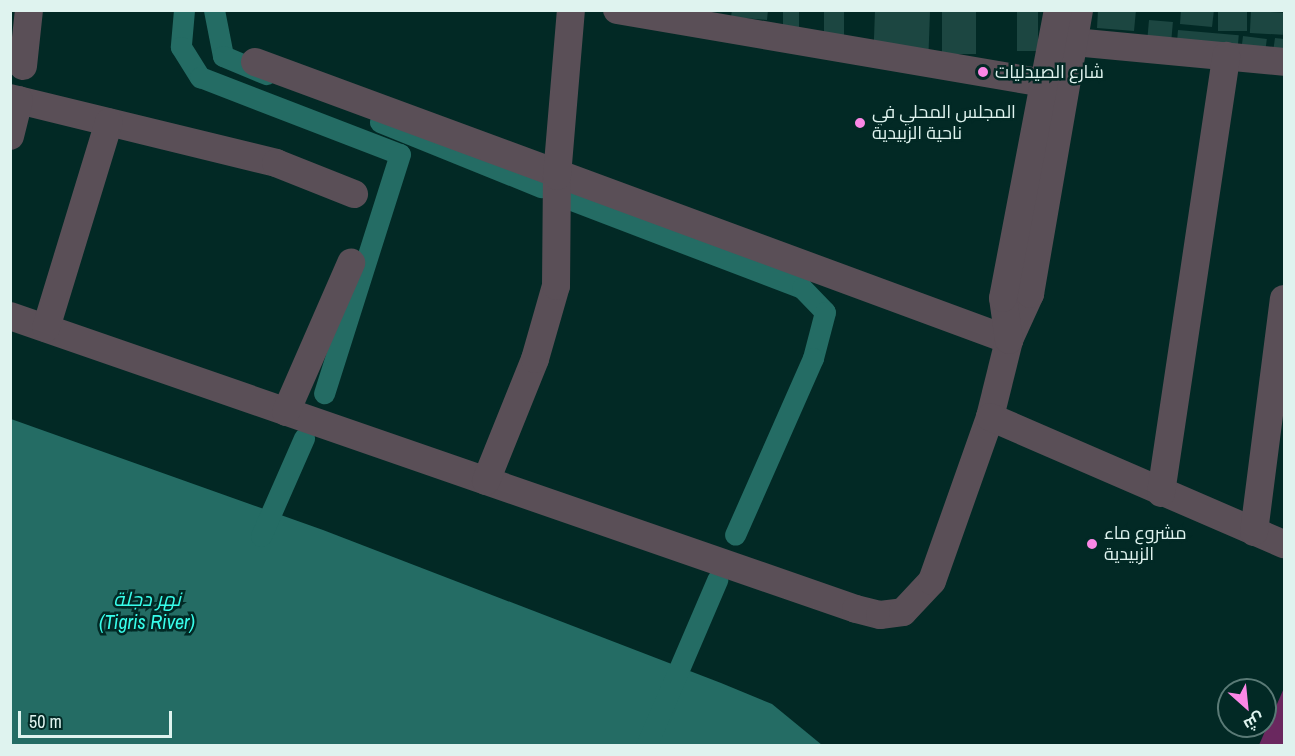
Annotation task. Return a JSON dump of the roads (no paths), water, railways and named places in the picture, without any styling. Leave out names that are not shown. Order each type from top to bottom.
[{"type":"street","points":[[23,66],[29,10]]},
{"type":"street","points":[[486,481],[536,359],[556,286],[557,176],[570,10]]},
{"type":"street","points":[[617,10],[1046,83]]},
{"type":"street","points":[[1009,340],[1004,298],[1058,10]]},
{"type":"street","points":[[10,316],[880,615],[903,612],[932,581],[990,417],[1009,340],[1030,294],[1079,10]]},
{"type":"street","points":[[1074,42],[1284,62]]},
{"type":"street","points":[[1161,493],[1226,56]]},
{"type":"street","points":[[255,62],[557,176],[1009,340]]},
{"type":"street","points":[[10,136],[15,99],[276,163],[354,194]]},
{"type":"street","points":[[46,328],[109,122]]},
{"type":"street","points":[[286,412],[351,263]]},
{"type":"street","points":[[1254,532],[1284,300]]},
{"type":"street","points":[[990,417],[1161,493],[1284,544]]},
{"type":"water","name":"نهر دجلة (Tigris River)","points":[[11,419],[323,530],[721,683],[772,704],[822,745],[11,745]]},
{"type":"waterway","points":[[184,10],[181,47],[200,77],[400,154],[324,393]]},
{"type":"waterway","points":[[214,10],[223,56],[266,74]]},
{"type":"waterway","points":[[380,122],[541,187]]},
{"type":"waterway","points":[[574,201],[802,288],[825,312],[813,358],[735,535]]},
{"type":"waterway","points":[[261,536],[304,438]]},
{"type":"waterway","points":[[646,746],[717,580]]},
{"type":"place","name":"شارع الصيدليات","points":[[983,72]]},
{"type":"place","name":"المجلس المحلي في ناحية الزبيدية","points":[[860,123]]},
{"type":"place","name":"مشروع ماء الزبيدية","points":[[1092,544]]}]
